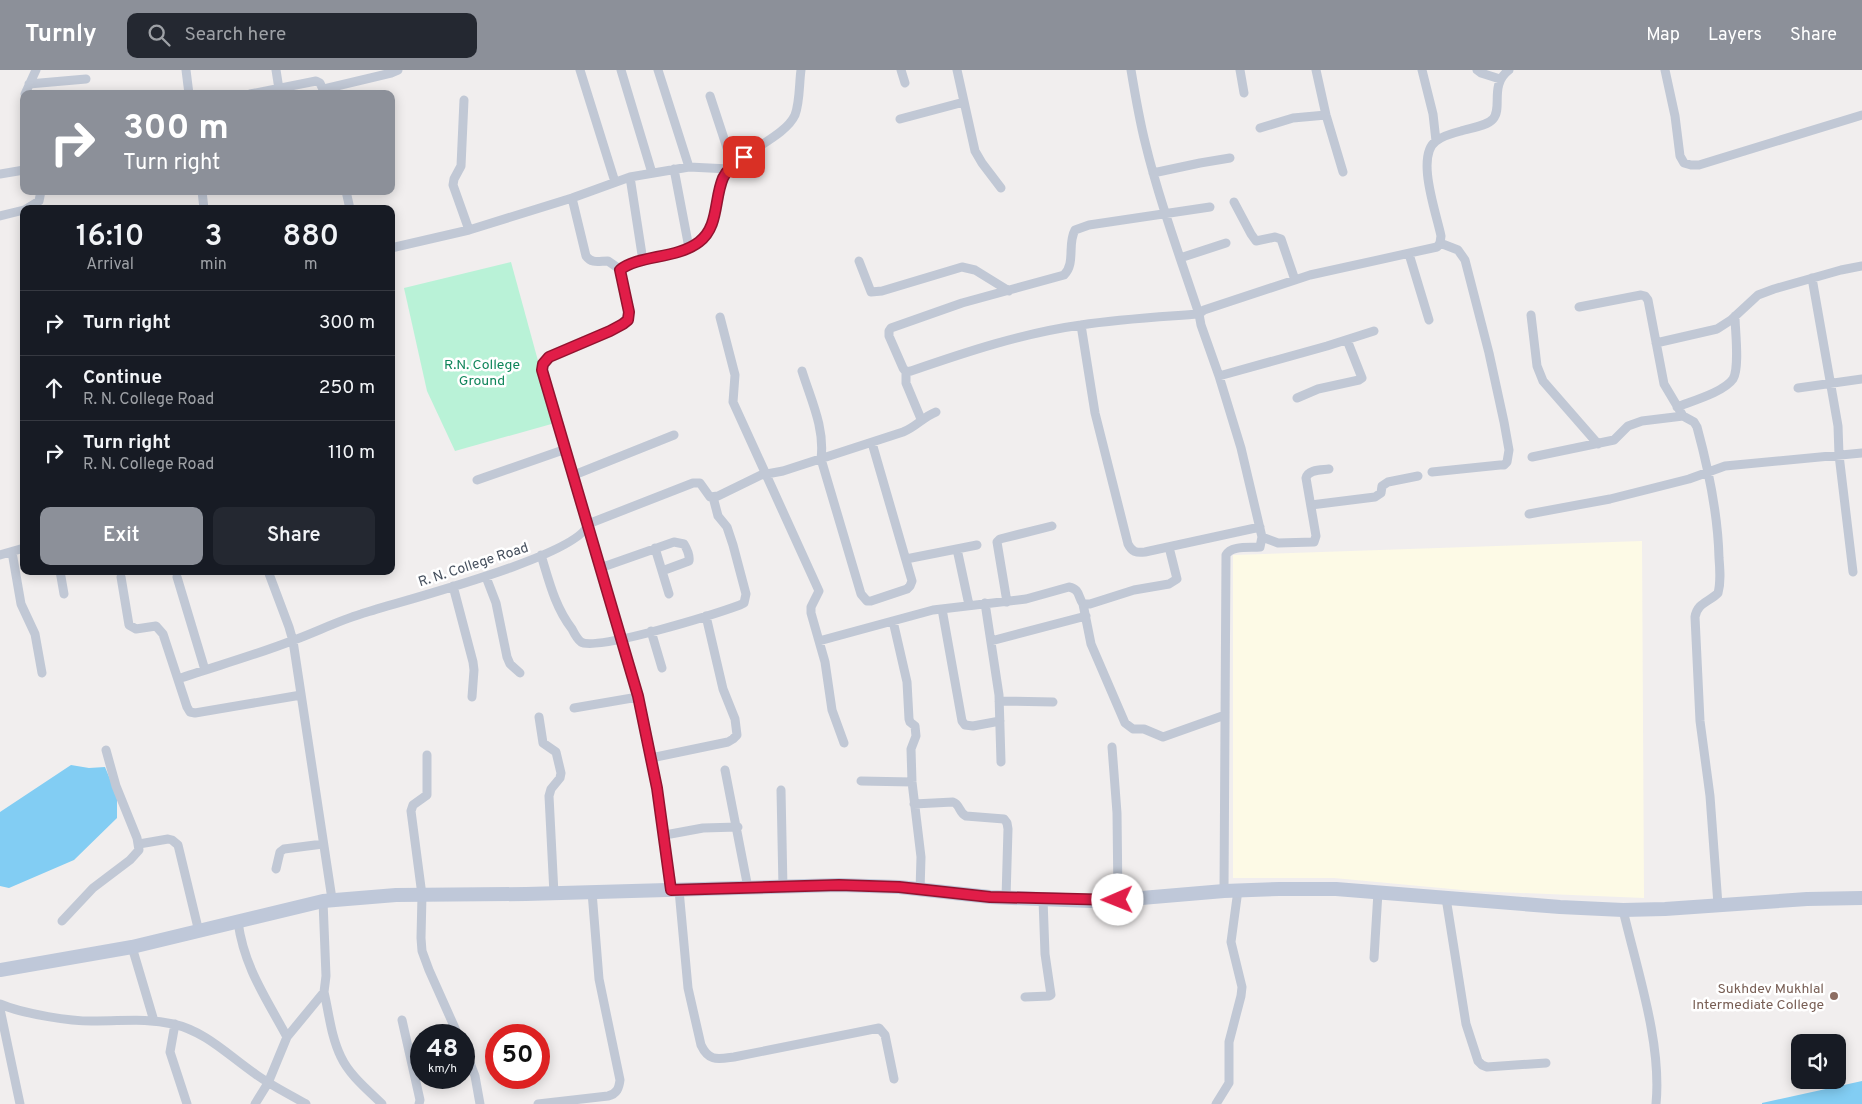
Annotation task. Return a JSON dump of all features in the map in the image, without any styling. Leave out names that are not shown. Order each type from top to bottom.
[{"type":"main road","points":[[0,970],[132,947],[327,900],[422,895],[554,894],[839,885],[899,887],[920,891],[1006,898],[1118,900],[1231,891],[1336,889],[1560,907],[1623,910],[1807,899],[1862,898]]},
{"type":"street","points":[[27,90],[36,70]]},
{"type":"street","points":[[186,70],[188,90]]},
{"type":"street","points":[[276,70],[279,89]]},
{"type":"street","points":[[329,90],[398,70]]},
{"type":"street","points":[[580,70],[615,182]]},
{"type":"street","points":[[621,70],[652,173]]},
{"type":"street","points":[[658,70],[688,166]]},
{"type":"street","points":[[620,270],[625,266],[670,255],[688,248],[700,241],[708,233],[713,223],[723,178],[731,168],[780,131],[794,116],[801,70]]},
{"type":"street","points":[[901,70],[905,82]]},
{"type":"street","points":[[957,70],[978,158],[1001,188]]},
{"type":"street","points":[[1131,70],[1144,142],[1201,325],[1219,376],[1247,471],[1262,537],[1260,547],[1233,549],[1228,551],[1226,555],[1226,715],[1231,891],[1230,942],[1242,987],[1229,1042],[1229,1083],[1216,1104]]},
{"type":"street","points":[[1240,70],[1244,93]]},
{"type":"street","points":[[1316,70],[1326,115],[1343,172]]},
{"type":"street","points":[[1422,70],[1433,114],[1436,141]]},
{"type":"street","points":[[1476,70],[1500,79]]},
{"type":"street","points":[[1440,243],[1439,225],[1426,165],[1427,155],[1436,141],[1493,119],[1496,113],[1500,79],[1509,70]]},
{"type":"street","points":[[1665,70],[1675,116],[1680,156],[1684,163],[1691,165],[1699,165],[1730,156],[1862,115]]},
{"type":"street","points":[[29,84],[86,79]]},
{"type":"street","points":[[273,90],[316,81],[320,83],[324,90]]},
{"type":"street","points":[[710,96],[731,168]]},
{"type":"street","points":[[464,100],[460,166],[452,185],[469,230]]},
{"type":"street","points":[[900,119],[964,102]]},
{"type":"street","points":[[1260,128],[1293,118],[1326,115]]},
{"type":"street","points":[[1153,173],[1230,158]]},
{"type":"street","points":[[395,247],[469,230],[572,198],[630,177],[688,166],[731,168]]},
{"type":"street","points":[[674,169],[688,248]]},
{"type":"street","points":[[0,174],[20,171]]},
{"type":"street","points":[[630,177],[643,261]]},
{"type":"street","points":[[32,205],[38,201],[40,195]]},
{"type":"street","points":[[572,198],[586,256],[594,262],[608,261],[620,270],[629,312],[628,320],[610,331],[555,354],[543,364],[542,370],[638,696],[675,890],[688,988],[699,1038],[705,1053],[716,1059],[879,1028],[885,1034],[894,1079]]},
{"type":"street","points":[[1234,202],[1256,241],[1274,237],[1281,239],[1295,280]]},
{"type":"street","points":[[921,419],[906,383],[906,372],[889,336],[891,328],[962,304],[1064,275],[1069,270],[1072,236],[1075,230],[1082,227],[1210,207]]},
{"type":"street","points":[[0,216],[20,210]]},
{"type":"street","points":[[1180,258],[1226,243]]},
{"type":"street","points":[[906,372],[993,345],[1050,331],[1081,325],[1199,314],[1204,310],[1295,280],[1430,250],[1440,243]]},
{"type":"street","points":[[1432,472],[1504,465],[1509,457],[1504,422],[1489,353],[1465,260],[1458,250],[1440,243]]},
{"type":"street","points":[[1409,254],[1429,320]]},
{"type":"street","points":[[859,261],[871,292],[882,291],[962,267],[975,270],[1009,290]]},
{"type":"street","points":[[1656,343],[1717,330],[1758,295],[1812,278],[1862,266]]},
{"type":"street","points":[[1812,278],[1838,426],[1839,456],[1853,572]]},
{"type":"street","points":[[1579,306],[1640,295],[1645,296],[1648,300],[1664,384],[1683,416]]},
{"type":"street","points":[[1531,315],[1537,366],[1543,381],[1598,444]]},
{"type":"street","points":[[1677,407],[1721,389],[1729,384],[1734,377],[1736,368],[1735,316]]},
{"type":"street","points":[[720,317],[735,375],[733,402],[767,473],[797,544],[820,590],[811,607],[828,674],[832,710],[844,744]]},
{"type":"street","points":[[1081,325],[1095,413],[1131,550],[1137,552],[1169,547],[1260,527]]},
{"type":"street","points":[[1219,376],[1374,331]]},
{"type":"street","points":[[1297,398],[1318,389],[1362,378],[1347,340]]},
{"type":"street","points":[[802,371],[821,432],[821,459],[864,598],[871,602],[907,589],[910,586],[911,576],[872,443]]},
{"type":"street","points":[[1798,388],[1862,379]]},
{"type":"street","points":[[541,555],[557,605],[567,624],[581,642],[592,644],[622,639],[740,605],[744,603],[746,598],[733,545],[727,527],[718,516],[714,497],[767,473],[783,471],[911,429],[921,419],[936,412]]},
{"type":"street","points":[[1532,457],[1614,440],[1628,426],[1635,422],[1675,415],[1683,416],[1694,422],[1697,427],[1709,471],[1718,530],[1718,593],[1696,610],[1695,617],[1700,721],[1710,796],[1718,905]]},
{"type":"street","points":[[574,475],[674,435]]},
{"type":"street","points":[[477,480],[566,449]]},
{"type":"street","points":[[1529,514],[1610,500],[1689,480],[1726,466],[1862,453]]},
{"type":"street","points":[[1262,537],[1278,543],[1314,542],[1316,536],[1307,474],[1329,469]]},
{"type":"street","points":[[1311,505],[1375,497],[1381,493],[1382,486],[1388,482],[1418,476]]},
{"type":"street","name":"R. N. College Road","points":[[178,679],[292,641],[360,614],[486,577],[541,555],[576,538],[588,525],[693,483],[700,483],[708,495],[714,497]]},
{"type":"street","points":[[1007,602],[997,542],[1000,539],[1052,526]]},
{"type":"street","points":[[600,568],[656,548],[679,542],[684,544],[690,558],[689,561],[662,571]]},
{"type":"street","points":[[906,559],[977,545]]},
{"type":"street","points":[[1083,604],[1096,602],[1134,590],[1174,582],[1177,579],[1169,547]]},
{"type":"street","points":[[656,548],[670,594]]},
{"type":"street","points":[[0,554],[20,549]]},
{"type":"street","points":[[956,549],[969,605]]},
{"type":"street","points":[[12,552],[22,604],[35,634],[42,673]]},
{"type":"street","points":[[61,575],[64,594]]},
{"type":"street","points":[[270,575],[289,627],[292,641],[323,844],[327,900],[324,992],[336,1047],[341,1058],[354,1076],[382,1104]]},
{"type":"street","points":[[121,577],[130,624],[136,629],[156,626],[160,629],[190,712],[195,713],[301,695]]},
{"type":"street","points":[[486,577],[496,603],[507,657],[510,664],[520,673]]},
{"type":"street","points":[[177,578],[205,670]]},
{"type":"street","points":[[453,586],[473,662],[472,697]]},
{"type":"street","points":[[819,641],[942,609],[1033,598],[1070,587],[1074,588],[1078,593],[1083,604],[1094,652],[1121,716],[1129,728],[1144,729],[1163,737],[1226,715]]},
{"type":"street","points":[[985,603],[1000,701],[1002,762]]},
{"type":"street","points":[[942,609],[962,721],[965,725],[973,726],[1000,721]]},
{"type":"street","points":[[651,758],[728,742],[737,735],[735,719],[722,689],[706,616]]},
{"type":"street","points":[[991,641],[1086,616]]},
{"type":"street","points":[[893,621],[907,682],[909,719],[915,726],[916,736],[911,749],[914,804],[921,857],[920,891]]},
{"type":"street","points":[[651,631],[662,668]]},
{"type":"street","points":[[574,708],[638,696]]},
{"type":"street","points":[[1000,701],[1054,702]]},
{"type":"street","points":[[539,717],[543,743],[556,752],[561,773],[551,789],[550,796],[554,894]]},
{"type":"street","points":[[1112,747],[1117,813],[1118,900]]},
{"type":"street","points":[[62,921],[93,888],[139,850],[139,844],[116,786],[106,750]]},
{"type":"street","points":[[427,755],[427,795],[413,805],[412,811],[422,895],[421,938],[425,960],[453,1024]]},
{"type":"street","points":[[725,770],[738,827],[748,888]]},
{"type":"street","points":[[861,781],[912,782]]},
{"type":"street","points":[[781,790],[783,888]]},
{"type":"street","points":[[914,804],[953,802],[956,803],[966,816],[1004,819],[1008,823],[1006,898]]},
{"type":"street","points":[[665,835],[692,829],[738,827]]},
{"type":"street","points":[[139,844],[168,839],[178,845],[199,932]]},
{"type":"street","points":[[276,869],[280,852],[284,849],[323,844]]},
{"type":"street","points":[[538,1104],[608,1096],[616,1092],[620,1087],[599,979],[592,892]]},
{"type":"street","points":[[1374,958],[1378,892]]},
{"type":"street","points":[[1446,898],[1466,1024],[1478,1061],[1488,1068],[1546,1063]]},
{"type":"street","points":[[1025,997],[1052,995],[1045,954],[1043,899]]},
{"type":"street","points":[[1623,910],[1653,1039],[1658,1078],[1656,1104]]},
{"type":"street","points":[[238,922],[243,950],[248,963],[287,1037]]},
{"type":"street","points":[[132,947],[154,1021]]},
{"type":"street","points":[[255,1104],[268,1083],[287,1037],[324,992]]},
{"type":"street","points":[[0,1004],[14,1009],[76,1020],[130,1019],[175,1024],[198,1033],[268,1083],[306,1104]]},
{"type":"street","points":[[0,1009],[20,1104]]},
{"type":"street","points":[[402,1020],[420,1100],[419,1104]]},
{"type":"street","points":[[175,1024],[170,1052],[187,1104]]},
{"type":"street","points":[[475,1074],[480,1104]]},
{"type":"shaded area","points":[[1642,541],[1644,898],[1473,891],[1334,878],[1233,878],[1233,555]]},
{"type":"green space","name":"R.N. College Ground","points":[[511,262],[555,423],[455,451],[427,391],[404,288]]},
{"type":"water","points":[[71,765],[89,768],[105,767],[117,796],[117,818],[74,860],[9,888],[0,886],[0,812]]},
{"type":"water","points":[[1862,1081],[1862,1104],[1762,1104],[1826,1089],[1846,1089],[1846,1085]]},
{"type":"place","name":"Sukhdev Mukhlal Intermediate College","points":[[1834,996]]},
{"type":"route","points":[[744,157],[728,169],[723,178],[713,223],[708,233],[700,241],[680,252],[631,263],[620,270],[628,304],[628,320],[610,331],[549,357],[543,364],[542,370],[638,696],[657,788],[671,890],[839,885],[899,887],[920,891],[990,897],[1090,901],[1118,900]]}]
